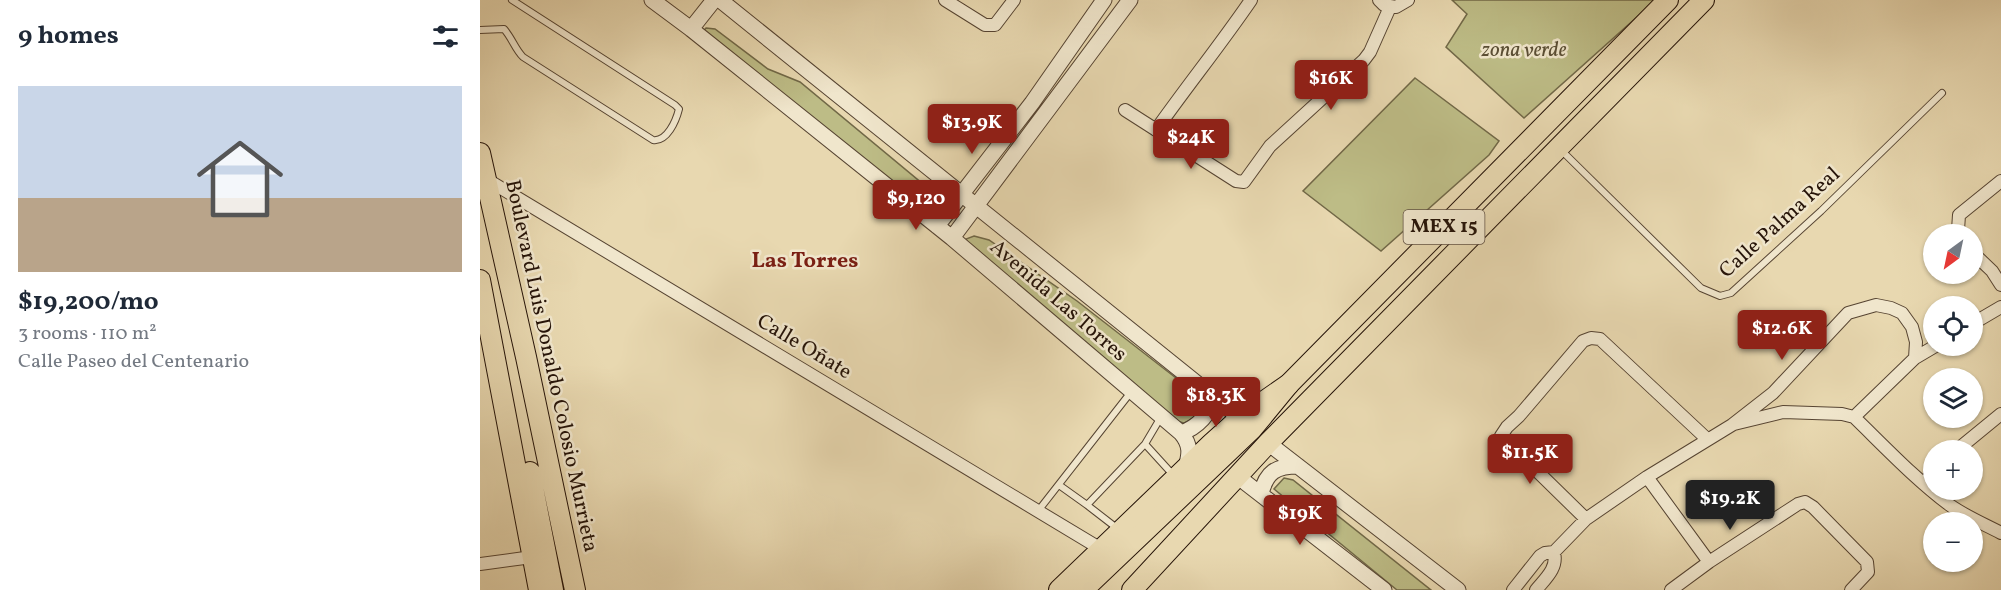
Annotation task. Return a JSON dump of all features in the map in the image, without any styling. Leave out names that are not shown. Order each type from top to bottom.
[{"type":"main road","name":"MEX 15","points":[[1083,590],[1252,429],[1290,384],[1668,0]]},
{"type":"main road","name":"MEX 15","points":[[1132,590],[1268,443],[1704,0]]},
{"type":"main road","name":"Boulevard Luis Donaldo Colosio Murrieta","points":[[480,153],[575,590]]},
{"type":"main road","points":[[480,280],[539,590]]},
{"type":"main road","name":"MEX 15","points":[[1059,590],[1180,472],[1240,418],[1290,384]]},
{"type":"main road","points":[[506,414],[515,428],[530,470],[553,590]]},
{"type":"street","name":"Avenida Las Torres","points":[[652,0],[691,28],[952,238],[1181,433]]},
{"type":"street","points":[[691,28],[714,0]]},
{"type":"street","name":"Avenida Las Torres","points":[[720,0],[1240,418]]},
{"type":"street","points":[[945,0],[990,26],[995,25],[1014,0]]},
{"type":"street","points":[[936,226],[1032,103],[1104,0]]},
{"type":"street","points":[[952,238],[1130,0]]},
{"type":"street","points":[[1156,130],[1201,67],[1224,41],[1251,0]]},
{"type":"street","points":[[1379,0],[1390,7],[1402,5],[1408,0]]},
{"type":"street","points":[[1125,110],[1236,181],[1244,182],[1270,146],[1364,60],[1370,52],[1390,7]]},
{"type":"street","name":"Calle Oñate","points":[[486,179],[1101,549]]},
{"type":"street","points":[[1958,224],[1959,215],[2001,181]]},
{"type":"street","points":[[1983,262],[2001,285]]},
{"type":"street","points":[[1514,590],[1540,556],[1554,552],[1586,519],[1647,477],[1732,425],[1773,393],[1848,313],[1876,305],[1892,308],[1902,313],[1912,327],[1916,342],[1915,358]]},
{"type":"street","points":[[1983,318],[2001,307]]},
{"type":"street","points":[[1586,519],[1539,473],[1503,443],[1501,436],[1583,341],[1591,338],[1600,339],[1707,439]]},
{"type":"street","points":[[1854,417],[1915,358],[1923,353]]},
{"type":"street","points":[[1773,393],[1773,404],[1783,412]]},
{"type":"street","points":[[1180,472],[1190,450],[1187,439],[1181,433],[1199,424],[1211,404],[1212,396]]},
{"type":"street","points":[[1732,425],[1783,412],[1804,411],[1854,417],[1923,482]]},
{"type":"street","points":[[1969,440],[2001,414]]},
{"type":"street","points":[[1268,443],[1458,590]]},
{"type":"street","points":[[1261,494],[1264,481],[1273,471],[1283,466],[1298,466]]},
{"type":"street","points":[[1237,476],[1384,590]]},
{"type":"street","points":[[1647,477],[1709,562]]},
{"type":"street","points":[[1947,500],[1968,516],[2001,533]]},
{"type":"street","points":[[1671,590],[1709,562],[1798,504],[1805,502],[1813,507],[1867,562],[1868,572],[1851,590]]},
{"type":"street","points":[[1536,590],[1554,567],[1556,560],[1554,552]]},
{"type":"street","points":[[480,564],[532,557]]},
{"type":"lane","points":[[480,30],[504,30],[511,36],[518,51],[524,57],[653,140],[659,141],[664,137],[678,115],[679,109],[675,105],[512,0]]},
{"type":"lane","name":"Calle Palma Real","points":[[1559,148],[1701,288],[1720,296],[1731,292],[1786,244],[1942,93]]},
{"type":"lane","points":[[1038,511],[1132,392]]},
{"type":"lane","points":[[1087,505],[1145,444],[1161,417]]},
{"type":"lane","points":[[1145,444],[1180,472]]},
{"type":"lane","points":[[1059,485],[1120,531]]},
{"type":"green space","name":"zona verde","points":[[1452,0],[1656,0],[1524,118],[1446,47],[1467,14]]},
{"type":"green space","points":[[706,28],[715,29],[768,69],[800,82],[947,204],[939,216],[906,194],[700,35]]},
{"type":"green space","points":[[1415,78],[1499,141],[1489,155],[1381,251],[1303,191]]},
{"type":"green space","points":[[974,236],[989,240],[1077,301],[1203,399],[1197,414],[1184,423],[1161,417],[963,244],[966,239]]},
{"type":"green space","points":[[1284,478],[1293,480],[1431,590],[1397,590],[1274,489]]},
{"type":"district","name":"Las Torres","points":[[805,261]]}]
